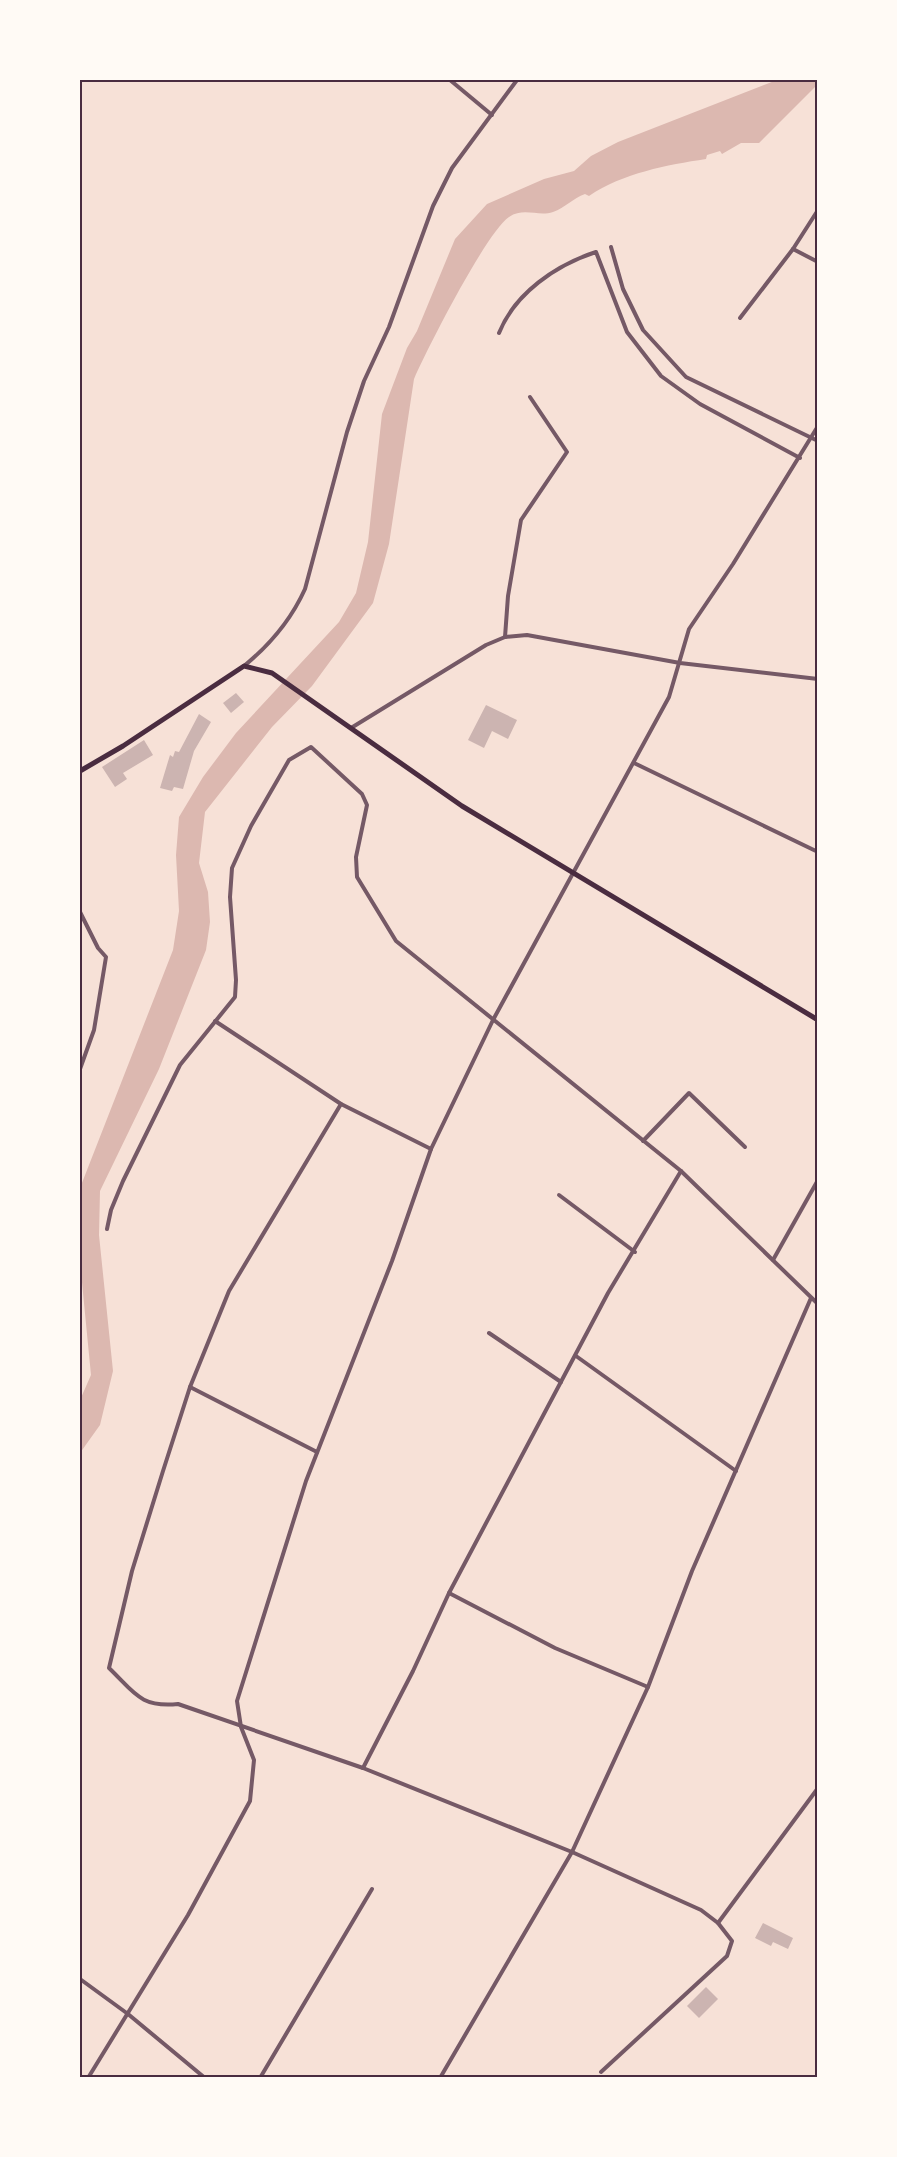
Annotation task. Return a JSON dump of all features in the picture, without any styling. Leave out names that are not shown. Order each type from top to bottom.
[{"type":"main road","points":[[80,771],[123,746],[244,666],[272,673],[462,806],[573,875],[818,1020]]},
{"type":"street","points":[[450,80],[492,115]]},
{"type":"street","points":[[244,666],[279,633],[295,612],[305,589],[347,432],[364,381],[390,327],[432,206],[452,168],[517,80]]},
{"type":"street","points":[[740,318],[793,249],[818,210]]},
{"type":"street","points":[[611,247],[624,289],[643,330],[686,377],[811,440],[818,441]]},
{"type":"street","points":[[793,249],[818,262]]},
{"type":"street","points":[[499,333],[506,315],[545,276],[578,258],[596,252],[627,332],[661,376],[700,404],[800,458]]},
{"type":"street","points":[[505,637],[508,596],[521,520],[567,452],[530,397]]},
{"type":"street","points":[[88,2078],[188,1915],[249,1801],[255,1760],[241,1727],[237,1701],[317,1452],[392,1261],[431,1149],[493,1020],[669,697],[689,629],[800,458],[818,426]]},
{"type":"street","points":[[351,728],[486,645],[505,637],[527,635],[680,663],[818,680]]},
{"type":"street","points":[[107,1229],[111,1210],[123,1181],[180,1065],[234,997],[236,980],[230,897],[232,868],[251,826],[289,760],[311,747],[363,794],[367,805],[356,857],[357,878],[396,941],[681,1171],[818,1304]]},
{"type":"street","points":[[634,763],[818,852]]},
{"type":"street","points":[[80,912],[98,948],[106,957],[94,1030],[80,1069]]},
{"type":"street","points":[[215,1021],[341,1104],[431,1149]]},
{"type":"street","points":[[643,1141],[689,1093],[745,1148]]},
{"type":"street","points":[[341,1104],[229,1291],[190,1387],[132,1571],[109,1668],[142,1700],[157,1706],[178,1704],[363,1768],[572,1852],[701,1910],[718,1923],[732,1941],[727,1956],[601,2072]]},
{"type":"street","points":[[363,1768],[413,1671],[449,1593],[608,1293],[635,1252],[681,1171]]},
{"type":"street","points":[[773,1260],[818,1180]]},
{"type":"street","points":[[559,1195],[635,1252]]},
{"type":"street","points":[[440,2078],[572,1852],[648,1687],[692,1571],[811,1298]]},
{"type":"street","points":[[489,1333],[561,1382]]},
{"type":"street","points":[[576,1356],[736,1471]]},
{"type":"street","points":[[190,1387],[317,1452]]},
{"type":"street","points":[[449,1593],[555,1648],[648,1687]]},
{"type":"street","points":[[718,1923],[818,1788]]},
{"type":"street","points":[[260,2078],[372,1889]]},
{"type":"street","points":[[80,1979],[128,2014],[205,2078]]},
{"type":"shaded area","points":[[777,80],[817,80],[817,85],[759,143],[741,143],[722,154],[720,151],[707,155],[706,159],[661,167],[616,181],[589,196],[585,194],[553,212],[526,212],[509,217],[499,227],[472,267],[431,343],[414,379],[389,544],[373,603],[312,686],[272,727],[205,812],[199,863],[208,892],[210,922],[206,950],[159,1069],[100,1191],[99,1235],[113,1371],[100,1425],[80,1453],[80,1400],[91,1375],[80,1262],[80,1188],[173,950],[179,911],[176,855],[179,817],[203,777],[236,733],[339,622],[356,593],[368,542],[382,414],[407,348],[417,331],[455,239],[487,204],[544,179],[574,171],[591,156],[618,142]]},
{"type":"building","points":[[236,693],[244,702],[231,713],[223,703]]},
{"type":"building","points":[[486,705],[517,720],[508,739],[492,731],[484,748],[468,740]]},
{"type":"building","points":[[199,714],[211,722],[194,751],[183,789],[174,787],[172,791],[160,788],[170,755],[173,757],[175,751],[179,752]]},
{"type":"building","points":[[144,740],[153,755],[123,773],[127,779],[115,787],[102,767]]},
{"type":"building","points":[[763,1923],[793,1938],[788,1949],[773,1942],[771,1946],[755,1938]]},
{"type":"building","points":[[706,1987],[718,1999],[699,2018],[687,2006]]}]
